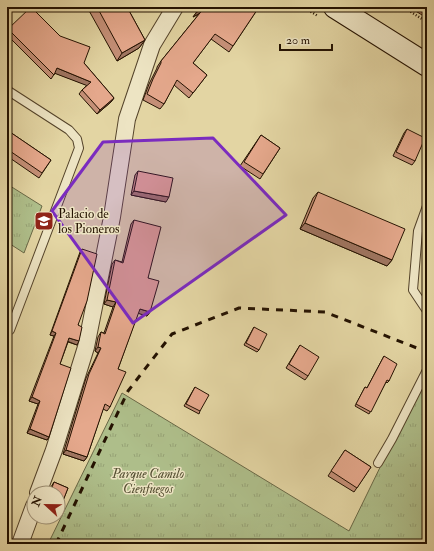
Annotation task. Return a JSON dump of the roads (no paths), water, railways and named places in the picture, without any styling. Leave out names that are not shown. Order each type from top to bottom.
[{"type":"main road","points":[[335,7],[427,65]]},
{"type":"street","points":[[41,485],[54,450],[86,347],[112,216],[127,119],[152,45],[175,7]]},
{"type":"street","points":[[20,544],[27,525]]},
{"type":"lane","points":[[7,90],[69,130],[77,139],[79,148],[10,330],[7,328]]},
{"type":"lane","points":[[427,206],[418,231],[412,290],[427,311]]},
{"type":"lane","points":[[378,463],[427,370]]},
{"type":"railway","points":[[56,544],[128,391],[172,334],[239,308],[325,312],[427,352]]},
{"type":"place","name":"Palacio de los Pioneros","points":[[44,221]]},
{"type":"park label","name":"Parque Camilo Cienfuegos","points":[[148,482]]}]
